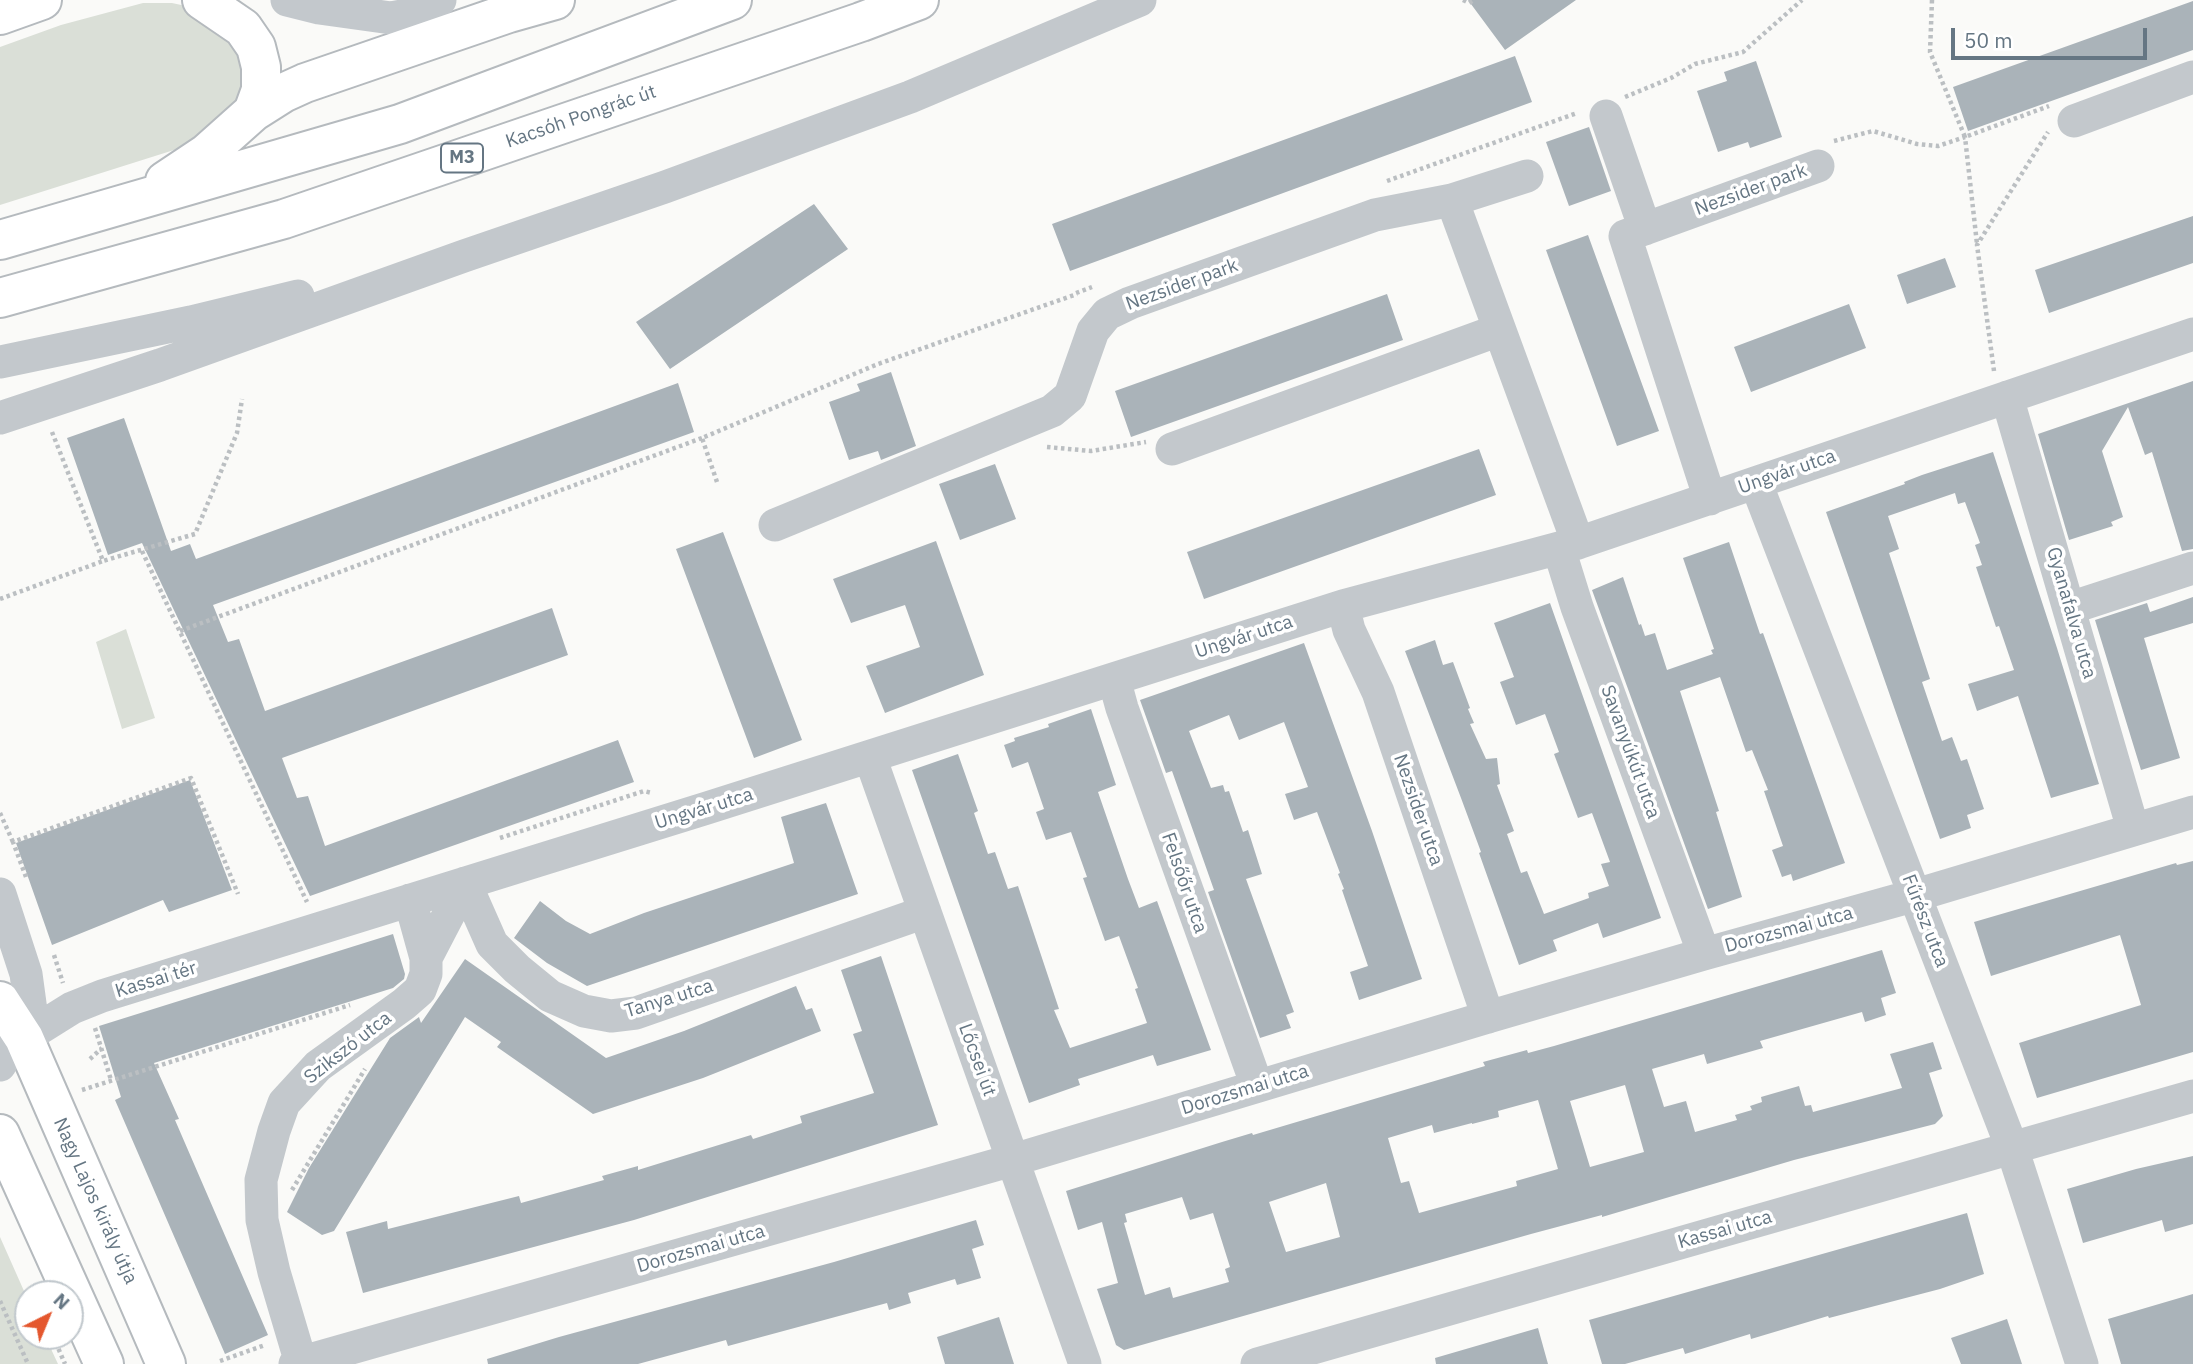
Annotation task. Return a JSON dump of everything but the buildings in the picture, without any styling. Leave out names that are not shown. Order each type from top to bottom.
[{"type":"main road","points":[[0,15],[42,0]]},
{"type":"main road","points":[[202,0],[243,28],[256,47],[261,67],[261,90],[254,112]]},
{"type":"main road","points":[[121,206],[207,153],[254,112],[283,93],[509,13],[555,0]]},
{"type":"main road","points":[[0,240],[400,124],[732,0]]},
{"type":"main road","name":"Kacsóh Pongrác út","points":[[0,298],[284,219],[919,0]]},
{"type":"main road","name":"Nagy Lajos király útja","points":[[0,1001],[8,1044],[166,1364]]},
{"type":"main road","points":[[0,1134],[89,1358]]},
{"type":"street","points":[[287,0],[319,8],[391,18],[412,14],[440,0]]},
{"type":"street","points":[[0,418],[160,365],[911,97],[1140,0]]},
{"type":"street","points":[[2074,121],[2193,77]]},
{"type":"street","points":[[1604,109],[1644,229],[1625,236],[1710,499]]},
{"type":"street","name":"Nezsider park","points":[[1644,229],[1818,166]]},
{"type":"street","name":"Nezsider park","points":[[775,525],[1052,411],[1070,396],[1105,298],[1130,303],[1375,215],[1452,201],[1527,176]]},
{"type":"street","points":[[1452,201],[1499,330],[1569,546]]},
{"type":"street","points":[[0,362],[191,322],[464,256]]},
{"type":"street","points":[[1172,449],[1499,330]]},
{"type":"street","name":"Ungvár utca","points":[[294,937],[1343,606],[1569,546],[2193,334]]},
{"type":"street","name":"Gyanafalva utca","points":[[2007,397],[2133,829]]},
{"type":"street","name":"Fűrész utca","points":[[1756,483],[2012,1147],[2082,1364]]},
{"type":"street","name":"Savanyúkút utca","points":[[1569,546],[1577,607],[1704,954]]},
{"type":"street","points":[[2070,608],[2193,568]]},
{"type":"street","name":"Nezsider utca","points":[[1343,606],[1349,630],[1378,692],[1488,1017]]},
{"type":"street","name":"Felsőőr utca","points":[[1114,679],[1126,722],[1257,1086]]},
{"type":"street","name":"Lőcsei út","points":[[870,757],[1085,1364]]},
{"type":"street","name":"Dorozsmai utca","points":[[298,1363],[1013,1160],[1488,1017],[1916,895],[2193,812]]},
{"type":"street","points":[[426,958],[465,883]]},
{"type":"street","name":"Tanya utca","points":[[465,883],[492,944],[517,969],[550,996],[584,1011],[611,1016],[636,1013],[925,912]]},
{"type":"street","points":[[8,1044],[31,1011],[14,888]]},
{"type":"street","name":"Szikszó utca","points":[[298,1363],[262,1220],[261,1180],[284,1103],[318,1066],[420,990],[426,974],[426,958],[410,900]]},
{"type":"street","name":"Kassai tér","points":[[8,1044],[82,1014],[102,996],[294,937]]},
{"type":"street","name":"Kassai utca","points":[[1258,1364],[2193,1096]]},
{"type":"path","points":[[1463,0],[1469,4],[1474,0]]},
{"type":"path","points":[[1379,184],[1604,109],[1695,64],[1743,52],[1802,0]]},
{"type":"path","points":[[1931,0],[1930,52],[1965,137],[1993,369],[2007,397]]},
{"type":"path","points":[[1977,245],[2049,130],[2074,121]]},
{"type":"path","points":[[1818,166],[1814,148],[1845,136],[1873,131],[1917,144],[1938,146],[1965,137]]},
{"type":"path","points":[[180,631],[702,438],[878,364],[1076,293],[1105,298]]},
{"type":"path","points":[[1076,293],[1105,298]]},
{"type":"path","points":[[0,599],[103,561],[195,534],[237,433],[242,399]]},
{"type":"path","points":[[43,404],[103,561]]},
{"type":"path","points":[[1038,447],[1091,451],[1132,446],[1166,436],[1172,449]]},
{"type":"path","points":[[702,438],[717,482]]},
{"type":"path","points":[[142,551],[307,903],[319,899]]},
{"type":"path","points":[[13,842],[191,778],[238,894]]},
{"type":"path","points":[[492,841],[644,791]]},
{"type":"path","points":[[0,813],[13,842],[14,888]]},
{"type":"path","points":[[51,947],[82,1014],[102,1048],[111,1080]]},
{"type":"path","points":[[100,1083],[361,1001]]},
{"type":"path","points":[[90,1059],[102,1048]]},
{"type":"path","points":[[288,1196],[368,1064]]},
{"type":"path","points":[[0,1301],[28,1364]]},
{"type":"shaded area","points":[[143,3],[172,3],[195,8],[231,32],[252,90],[212,138],[0,205],[0,47],[61,25]]},
{"type":"shaded area","points":[[126,629],[155,718],[122,729],[96,642]]},
{"type":"shaded area","points":[[0,1237],[19,1280],[14,1280],[14,1350],[52,1350],[58,1364],[0,1364]]}]
